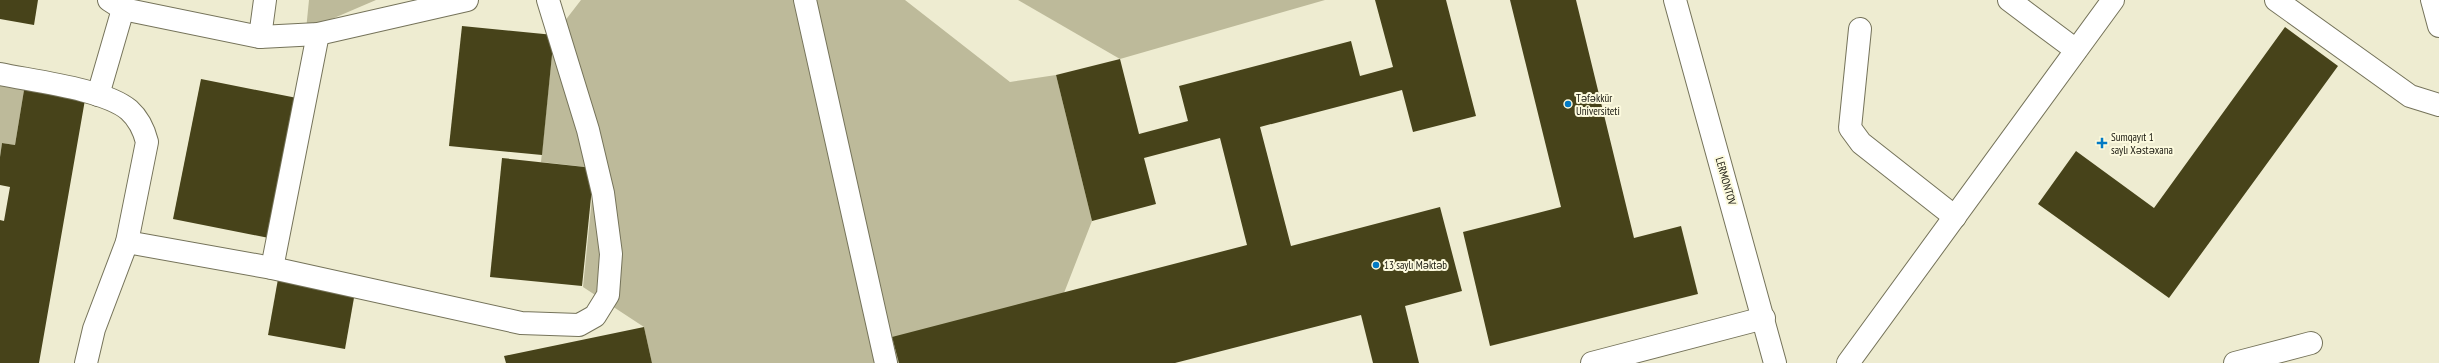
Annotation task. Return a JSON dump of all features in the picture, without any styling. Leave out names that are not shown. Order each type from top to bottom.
[{"type":"street","points":[[260,37],[265,0]]},
{"type":"street","points":[[98,95],[116,4],[260,37],[318,34],[467,0]]},
{"type":"street","points":[[127,242],[272,268],[521,323],[579,325],[595,316],[608,295],[610,261],[603,193],[588,130],[548,0]]},
{"type":"street","points":[[805,0],[886,363]]},
{"type":"street","name":"LERMONTOV","points":[[1675,0],[1764,318],[1775,363]]},
{"type":"street","points":[[2009,0],[2076,50]]},
{"type":"street","points":[[1848,363],[2113,0]]},
{"type":"street","points":[[2276,0],[2410,96],[2439,105]]},
{"type":"street","points":[[2432,0],[2439,26]]},
{"type":"street","points":[[1860,29],[1850,128],[1861,143],[1955,216]]},
{"type":"street","points":[[272,268],[318,34]]},
{"type":"street","points":[[0,74],[98,95],[129,110],[143,127],[147,142],[127,242],[94,329],[86,363]]},
{"type":"street","points":[[1592,363],[1764,318]]},
{"type":"street","points":[[2235,363],[2311,343]]},
{"type":"shaded area","points":[[309,0],[376,0],[306,30]]},
{"type":"shaded area","points":[[581,0],[905,0],[1010,82],[1056,75],[1092,221],[1064,293],[899,363],[652,363],[644,327],[583,287],[595,168],[541,162],[554,35]]},
{"type":"shaded area","points":[[1018,0],[1325,0],[1120,59]]},
{"type":"shaded area","points":[[0,80],[25,84],[15,145],[2,143],[0,157]]},
{"type":"building","points":[[0,0],[38,0],[34,25],[0,19]]},
{"type":"building","name":"13 saylı Məktəb","points":[[1375,0],[1446,0],[1476,116],[1413,132],[1402,90],[1260,127],[1291,246],[1440,207],[1462,291],[1405,306],[1419,363],[1373,363],[1361,315],[1175,363],[899,363],[892,337],[1247,245],[1220,138],[1144,158],[1156,204],[1092,221],[1056,75],[1120,59],[1139,134],[1188,121],[1179,86],[1351,41],[1360,76],[1393,67]]},
{"type":"building","name":"Təfəkkür Universiteti","points":[[1510,0],[1576,0],[1634,238],[1681,226],[1698,294],[1490,346],[1463,232],[1561,207]]},
{"type":"building","points":[[462,26],[554,35],[542,155],[449,146]]},
{"type":"building","points":[[2285,27],[2338,66],[2169,298],[2038,204],[2076,151],[2154,208]]},
{"type":"building","points":[[201,79],[297,98],[269,238],[173,219]]},
{"type":"building","points":[[25,84],[86,94],[39,363],[0,363],[0,220],[4,221],[10,187],[0,185],[0,157],[2,143],[15,145]]},
{"type":"building","points":[[502,158],[594,168],[582,286],[490,277]]},
{"type":"building","points":[[278,279],[355,292],[345,349],[268,335]]},
{"type":"building","points":[[644,327],[652,363],[506,363],[504,356]]},
{"type":"place","name":"Təfəkkür Universiteti","points":[[1568,104]]},
{"type":"place","name":"Sumqayıt 1 saylı Xəstəxana","points":[[2102,143]]},
{"type":"place","name":"13 saylı Məktəb","points":[[1376,265]]}]
